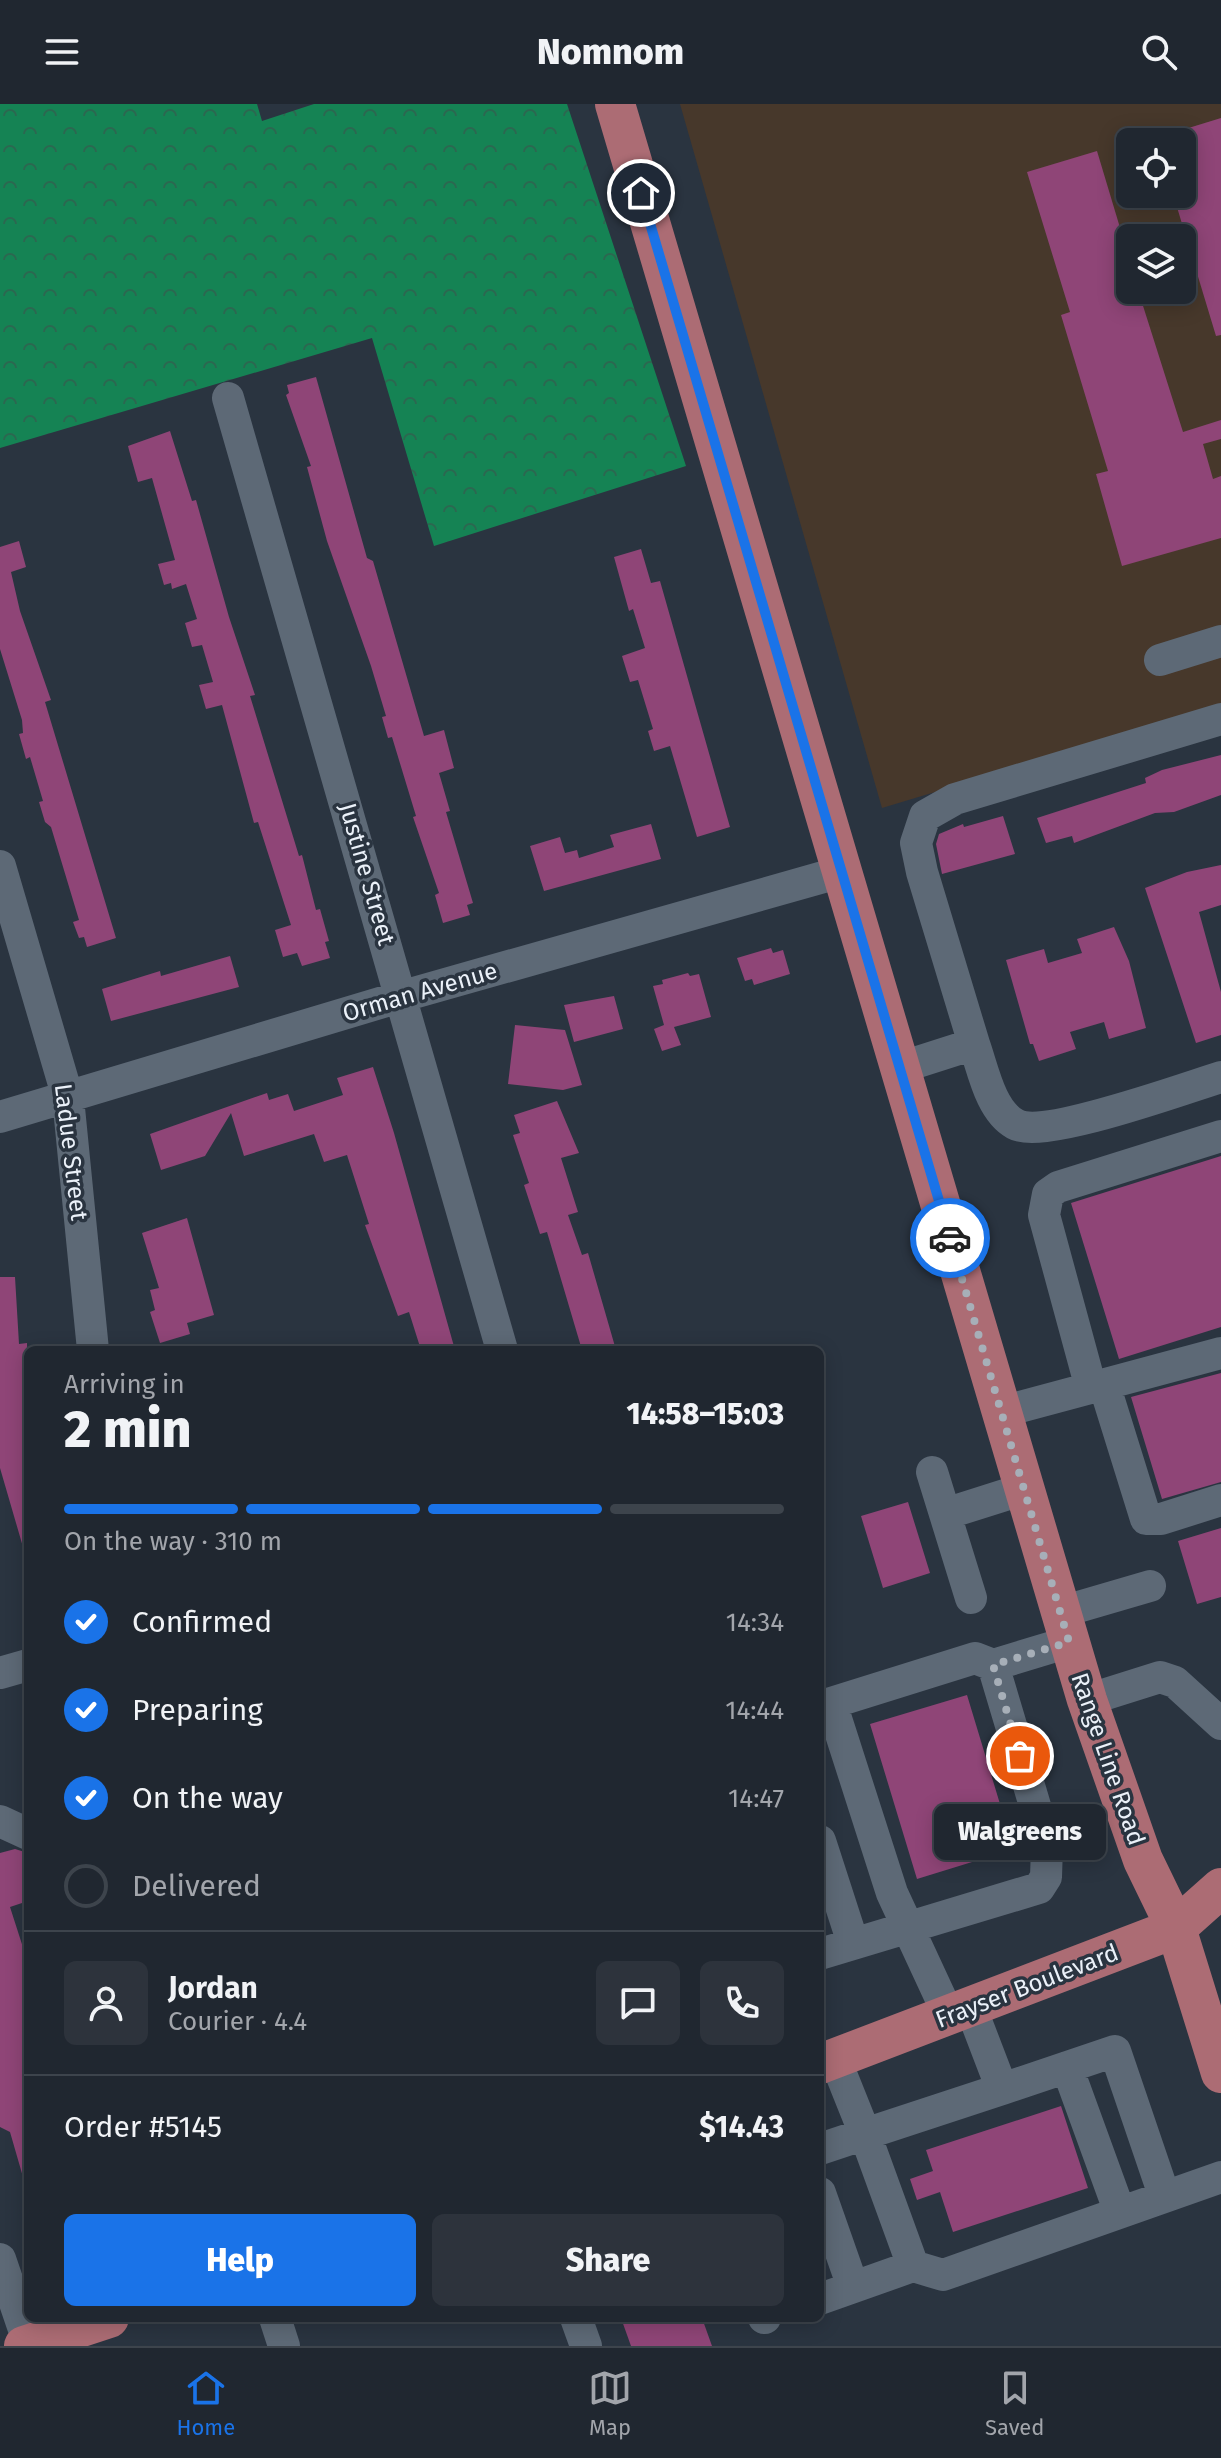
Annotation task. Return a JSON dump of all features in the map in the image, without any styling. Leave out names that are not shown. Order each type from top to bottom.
[{"type":"main road","name":"Range Line Road","points":[[615,104],[1087,1700],[1143,1860],[1176,1928],[1221,2073]]},
{"type":"main road","name":"Frayser Boulevard","points":[[826,2057],[960,2012],[1176,1928],[1221,1888]]},
{"type":"main road","points":[[26,2345],[97,2322]]},
{"type":"street","name":"Justine Street","points":[[228,398],[403,996],[501,1346]]},
{"type":"street","points":[[1160,660],[1221,641]]},
{"type":"street","points":[[1221,719],[955,799],[925,816],[916,843],[974,1044],[997,1107],[1016,1125],[1047,1129],[1221,1077]]},
{"type":"street","name":"Ladue Street","points":[[0,866],[68,1098],[93,1346]]},
{"type":"street","name":"Orman Avenue","points":[[0,1117],[403,996],[841,872]]},
{"type":"street","points":[[899,1068],[974,1044]]},
{"type":"street","points":[[1221,1136],[1058,1187],[1048,1194],[1044,1215],[1097,1386],[1146,1519],[1161,1519],[1221,1500]]},
{"type":"street","points":[[1001,1412],[1221,1353]]},
{"type":"street","points":[[932,1472],[971,1598]]},
{"type":"street","points":[[945,1514],[1024,1489]]},
{"type":"street","points":[[1002,2089],[892,1893],[826,1705],[975,1658],[993,1665],[1150,1586]]},
{"type":"street","points":[[824,1953],[1039,1888],[1046,1877],[1047,1846],[993,1665]]},
{"type":"street","points":[[0,1673],[24,1666]]},
{"type":"street","points":[[1087,1700],[1160,1677],[1182,1688],[1221,1724]]},
{"type":"street","points":[[0,1821],[24,1832]]},
{"type":"street","points":[[824,1853],[853,1943]]},
{"type":"street","points":[[824,2148],[1115,2051],[1164,2195]]},
{"type":"street","points":[[826,2057],[865,2134],[913,2266]]},
{"type":"street","points":[[1067,2067],[1119,2210]]},
{"type":"street","points":[[824,2298],[913,2266],[943,2275],[1119,2210],[1221,2177]]},
{"type":"street","points":[[824,2204],[853,2287]]},
{"type":"street","points":[[0,2259],[26,2345]]},
{"type":"street","points":[[276,2322],[284,2346]]},
{"type":"street","points":[[577,2322],[586,2346]]},
{"type":"shaded area","points":[[680,104],[1221,104],[1221,706],[882,808]]},
{"type":"green space","points":[[0,104],[257,104],[262,121],[314,104],[567,104],[686,466],[434,546],[372,338],[0,448]]},
{"type":"building","points":[[1221,118],[1221,335],[1216,336],[1196,270],[1196,224],[1182,224],[1177,208],[1196,208],[1196,128],[1188,128]]},
{"type":"building","points":[[1097,151],[1119,224],[1116,224],[1116,304],[1142,304],[1183,432],[1221,420],[1221,439],[1203,444],[1213,479],[1221,476],[1221,538],[1122,566],[1096,474],[1108,471],[1061,315],[1070,312],[1027,172]]},
{"type":"building","points":[[316,377],[367,558],[373,561],[424,736],[444,730],[454,768],[439,773],[450,811],[446,812],[473,903],[467,905],[470,915],[443,923],[435,895],[439,893],[413,817],[416,816],[392,737],[388,738],[382,717],[386,716],[371,666],[327,541],[307,467],[311,466],[286,395],[289,393],[287,385]]},
{"type":"building","points":[[170,431],[192,501],[196,500],[255,695],[250,696],[299,856],[302,855],[316,910],[320,909],[329,941],[325,942],[330,958],[302,966],[297,953],[283,957],[275,930],[291,925],[258,822],[254,823],[222,705],[206,709],[199,685],[213,682],[202,645],[192,647],[185,623],[197,619],[186,584],[172,589],[171,583],[164,585],[158,564],[175,560],[152,478],[138,482],[128,446]]},
{"type":"building","points":[[19,541],[26,567],[11,572],[20,611],[51,700],[45,702],[116,938],[87,947],[84,937],[79,938],[73,922],[79,920],[51,827],[45,822],[39,802],[43,801],[30,757],[26,759],[19,734],[23,733],[22,720],[0,649],[0,547]]},
{"type":"building","points":[[641,549],[651,583],[660,581],[730,827],[697,837],[670,746],[654,751],[648,731],[653,729],[638,680],[630,682],[622,656],[645,648],[633,609],[629,611],[614,557]]},
{"type":"building","points":[[1221,755],[1221,795],[1174,812],[1155,813],[1074,843],[1072,836],[1046,843],[1037,818],[1146,783],[1145,778],[1162,770]]},
{"type":"building","points":[[1003,816],[1015,854],[942,874],[936,844],[939,834],[963,824],[964,827]]},
{"type":"building","points":[[651,824],[661,859],[544,891],[530,846],[560,837],[565,853],[577,850],[579,858],[614,847],[610,835]]},
{"type":"building","points":[[1221,865],[1221,905],[1199,912],[1221,992],[1221,1035],[1196,1043],[1145,888],[1187,872]]},
{"type":"building","points":[[1114,927],[1129,961],[1146,1028],[1109,1039],[1104,1022],[1070,1032],[1076,1049],[1039,1061],[1033,1044],[1030,1044],[1006,960],[1044,949],[1048,963],[1082,953],[1077,939]]},
{"type":"building","points":[[771,948],[773,953],[783,950],[790,974],[754,985],[752,979],[745,981],[737,958]]},
{"type":"building","points":[[230,956],[239,987],[111,1021],[102,989],[160,971],[161,976]]},
{"type":"building","points":[[688,973],[690,976],[699,974],[711,1017],[674,1027],[681,1045],[662,1051],[654,1029],[664,1025],[653,986],[663,984],[662,980]]},
{"type":"building","points":[[614,996],[623,1029],[574,1042],[564,1005]]},
{"type":"building","points":[[515,1025],[565,1030],[582,1085],[563,1090],[508,1084]]},
{"type":"building","points":[[373,1067],[454,1346],[420,1346],[409,1312],[398,1316],[365,1225],[369,1224],[347,1155],[324,1162],[314,1134],[244,1156],[231,1113],[205,1156],[161,1170],[150,1134],[267,1093],[269,1100],[288,1094],[294,1111],[343,1095],[337,1078]]},
{"type":"building","points":[[557,1101],[579,1153],[561,1158],[578,1212],[568,1215],[582,1255],[588,1253],[615,1346],[581,1346],[547,1232],[540,1234],[524,1185],[529,1183],[513,1135],[520,1133],[514,1115]]},
{"type":"building","points":[[1221,1156],[1221,1327],[1119,1359],[1071,1203]]},
{"type":"building","points":[[187,1218],[214,1315],[187,1323],[190,1334],[160,1343],[150,1312],[155,1310],[150,1290],[159,1288],[142,1233]]},
{"type":"building","points":[[0,1277],[15,1277],[19,1344],[27,1343],[24,1346],[24,1547],[0,1468]]},
{"type":"building","points":[[1221,1373],[1221,1482],[1162,1499],[1131,1397]]},
{"type":"building","points":[[908,1502],[930,1573],[883,1588],[861,1516]]},
{"type":"building","points":[[1221,1528],[1221,1597],[1197,1604],[1178,1541]]},
{"type":"building","points":[[967,1695],[1010,1837],[998,1854],[917,1879],[870,1724]]},
{"type":"building","points":[[15,1849],[24,1852],[24,1902],[10,1907],[24,1951],[23,2177],[10,2132],[0,2127],[0,1853]]},
{"type":"building","points":[[1061,2106],[1088,2188],[953,2232],[940,2192],[917,2200],[910,2179],[933,2171],[926,2150]]},
{"type":"building","points":[[622,2322],[703,2322],[712,2346],[631,2346]]},
{"type":"way so far","points":[[950,1238],[1069,1642],[993,1665],[1020,1756]]},
{"type":"place","name":"Walgreens","points":[[1020,1756]]},
{"type":"route","points":[[641,193],[950,1238]]}]
